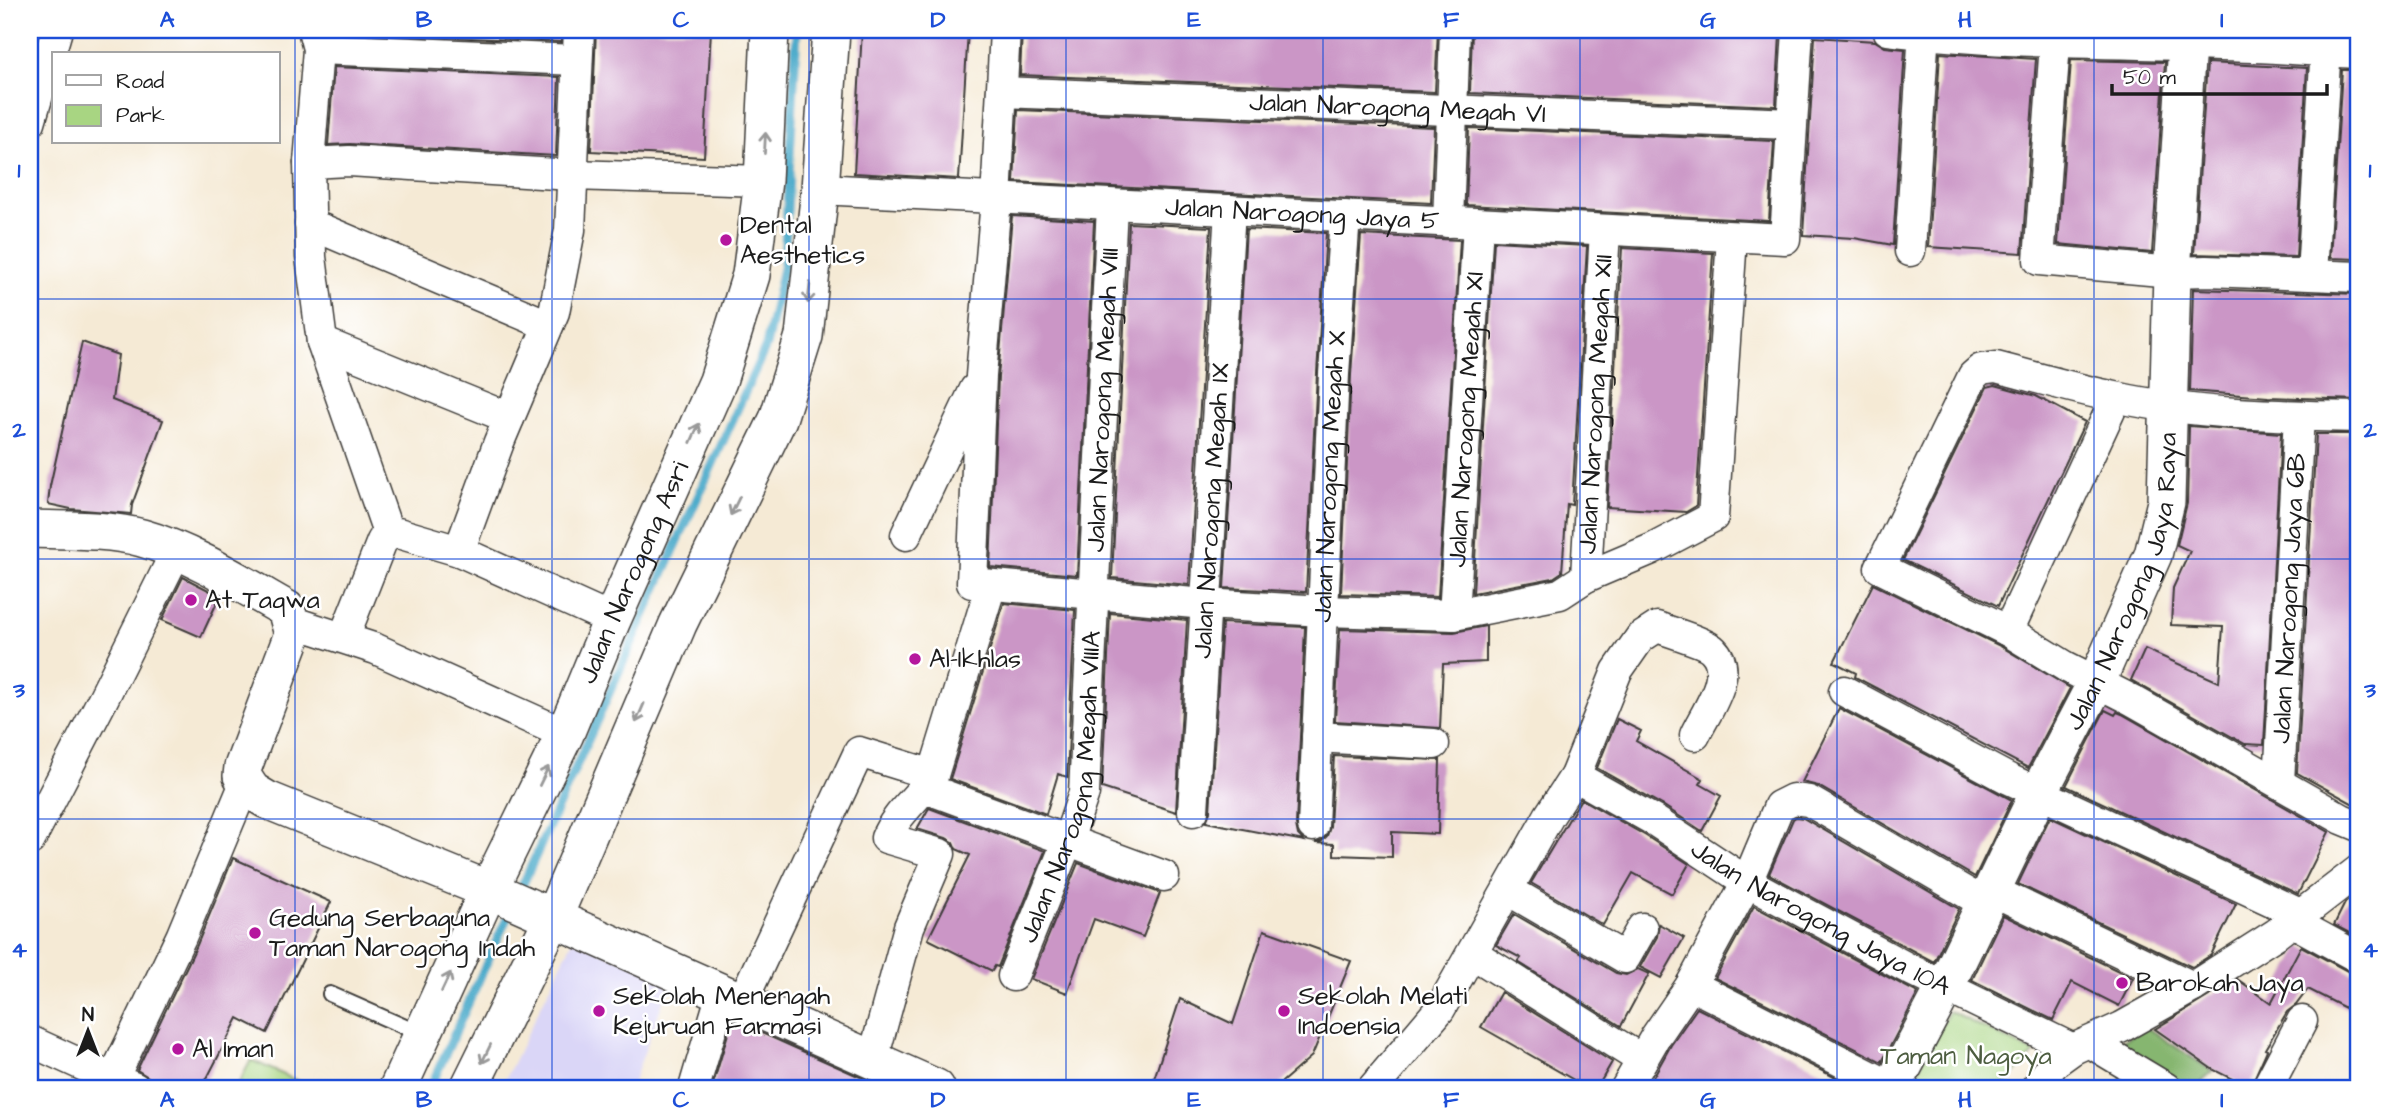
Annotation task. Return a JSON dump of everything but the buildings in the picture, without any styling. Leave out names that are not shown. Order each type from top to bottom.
[{"type":"street","points":[[30,122],[57,30]]},
{"type":"street","points":[[458,551],[509,418],[554,312],[570,230],[579,30]]},
{"type":"street","name":"Jalan Narogong Asri","points":[[469,1088],[565,734],[612,620],[718,382],[751,275],[763,181],[771,30]]},
{"type":"street","name":"Jalan Narogong Asri","points":[[398,1088],[422,1034],[521,904],[678,624],[778,418],[804,336],[820,189],[831,30]]},
{"type":"street","points":[[1005,30],[996,200],[981,376],[972,583],[1205,604],[1454,615],[1560,594],[1586,577],[1653,549],[1713,517],[1732,237]]},
{"type":"street","points":[[1448,222],[1455,30]]},
{"type":"street","points":[[1791,124],[1798,30]]},
{"type":"street","points":[[1888,30],[2187,38],[2254,47],[2326,41],[2359,53]]},
{"type":"street","points":[[1910,251],[1924,32]]},
{"type":"street","points":[[2056,36],[2039,260],[2172,272],[2359,277]]},
{"type":"street","name":"Jalan Narogong Jaya Raya","points":[[1892,1088],[2097,681],[2153,555],[2166,502],[2172,272],[2187,38]]},
{"type":"street","points":[[389,535],[322,342],[311,257],[310,224],[309,163],[315,40],[576,60]]},
{"type":"street","points":[[2312,274],[2326,41]]},
{"type":"street","name":"Jalan Narogong Megah VI","points":[[1002,92],[1791,124]]},
{"type":"street","name":"Jalan Narogong Jaya 5","points":[[820,189],[1785,239],[1791,124]]},
{"type":"street","points":[[309,163],[349,161],[572,175],[763,181]]},
{"type":"street","name":"Jalan Narogong Megah VIII","points":[[1094,595],[1112,205]]},
{"type":"street","name":"Jalan Narogong Megah IX","points":[[1193,811],[1230,211]]},
{"type":"street","name":"Jalan Narogong Megah X","points":[[1313,826],[1345,216]]},
{"type":"street","points":[[310,224],[548,325]]},
{"type":"street","name":"Jalan Narogong Megah XI","points":[[1454,615],[1478,224]]},
{"type":"street","name":"Jalan Narogong Megah XII","points":[[1586,577],[1605,230]]},
{"type":"street","points":[[322,342],[509,418]]},
{"type":"street","points":[[2359,417],[2299,416],[2169,406],[2116,398],[1996,367],[1981,369],[1973,376],[1880,568],[2008,631],[2064,666],[2097,681],[2342,819],[2359,825]]},
{"type":"street","points":[[906,535],[981,376]]},
{"type":"street","points":[[2008,631],[2116,398]]},
{"type":"street","name":"Jalan Narogong Jaya 6B","points":[[2279,782],[2299,416]]},
{"type":"street","points":[[30,529],[85,531],[141,538],[216,570],[286,609],[293,634],[243,767],[242,776],[252,791],[267,800],[521,904],[936,1088]]},
{"type":"street","points":[[344,638],[382,541],[389,535],[398,533],[458,551],[612,620]]},
{"type":"street","points":[[30,840],[176,552]]},
{"type":"street","points":[[873,1059],[909,927],[940,854],[886,838],[893,822],[929,781],[991,585]]},
{"type":"street","name":"Jalan Narogong Megah VIIIA","points":[[1013,976],[1084,793],[1094,595]]},
{"type":"street","points":[[290,621],[376,649],[565,734]]},
{"type":"street","points":[[1373,1088],[1440,1009],[1549,816],[1575,776],[1617,671],[1640,638],[1657,627],[1712,648],[1721,663],[1723,677],[1695,735]]},
{"type":"street","points":[[1843,691],[2009,779],[2297,919],[2359,958]]},
{"type":"street","points":[[1317,737],[1434,744]]},
{"type":"street","points":[[694,1088],[732,997],[859,752],[1068,840],[1164,876]]},
{"type":"street","name":"Jalan Narogong Jaya 10A","points":[[1575,776],[1655,821],[1746,882],[1945,987],[2082,1046],[2166,1088]]},
{"type":"street","points":[[30,1041],[124,1084],[245,783]]},
{"type":"street","points":[[1626,1088],[1656,1035],[1691,985],[1746,882],[1779,806],[1793,799],[1809,801],[1987,897],[2193,987]]},
{"type":"street","points":[[2036,1088],[2055,1062],[2193,987],[2297,919],[2359,870]]},
{"type":"street","points":[[1508,890],[1625,958],[1642,928]]},
{"type":"street","points":[[1472,953],[1643,1060]]},
{"type":"street","points":[[1691,985],[1892,1088]]},
{"type":"street","points":[[2274,1086],[2302,1021]]},
{"type":"lane","points":[[330,994],[422,1034]]},
{"type":"shaded area","name":"Sekolah Menengah Kejuruan Farmasi","points":[[573,940],[671,980],[631,1088],[501,1088]]},
{"type":"green space","name":"Taman Nagoya","points":[[1949,1011],[2035,1053],[2001,1088],[1909,1088]]},
{"type":"green space","points":[[2146,1027],[2212,1071],[2197,1088],[2182,1088],[2112,1047]]},
{"type":"green space","points":[[251,1060],[313,1088],[236,1088]]},
{"type":"waterway","points":[[519,893],[766,346],[784,264],[797,30]]},
{"type":"waterway","points":[[430,1088],[511,909]]},
{"type":"place","name":"Dental Aesthetics","points":[[726,240]]},
{"type":"place","name":"At Taqwa","points":[[191,600]]},
{"type":"place","name":"Al-Ikhlas","points":[[915,659]]},
{"type":"place","name":"Gedung Serbaguna Taman Narogong Indah","points":[[255,933]]},
{"type":"place","name":"Barokah Jaya","points":[[2122,983]]},
{"type":"place","name":"Sekolah Menengah Kejuruan Farmasi","points":[[599,1011]]},
{"type":"place","name":"Sekolah Melati Indoensia","points":[[1284,1011]]},
{"type":"place","name":"Al Iman","points":[[178,1049]]}]
